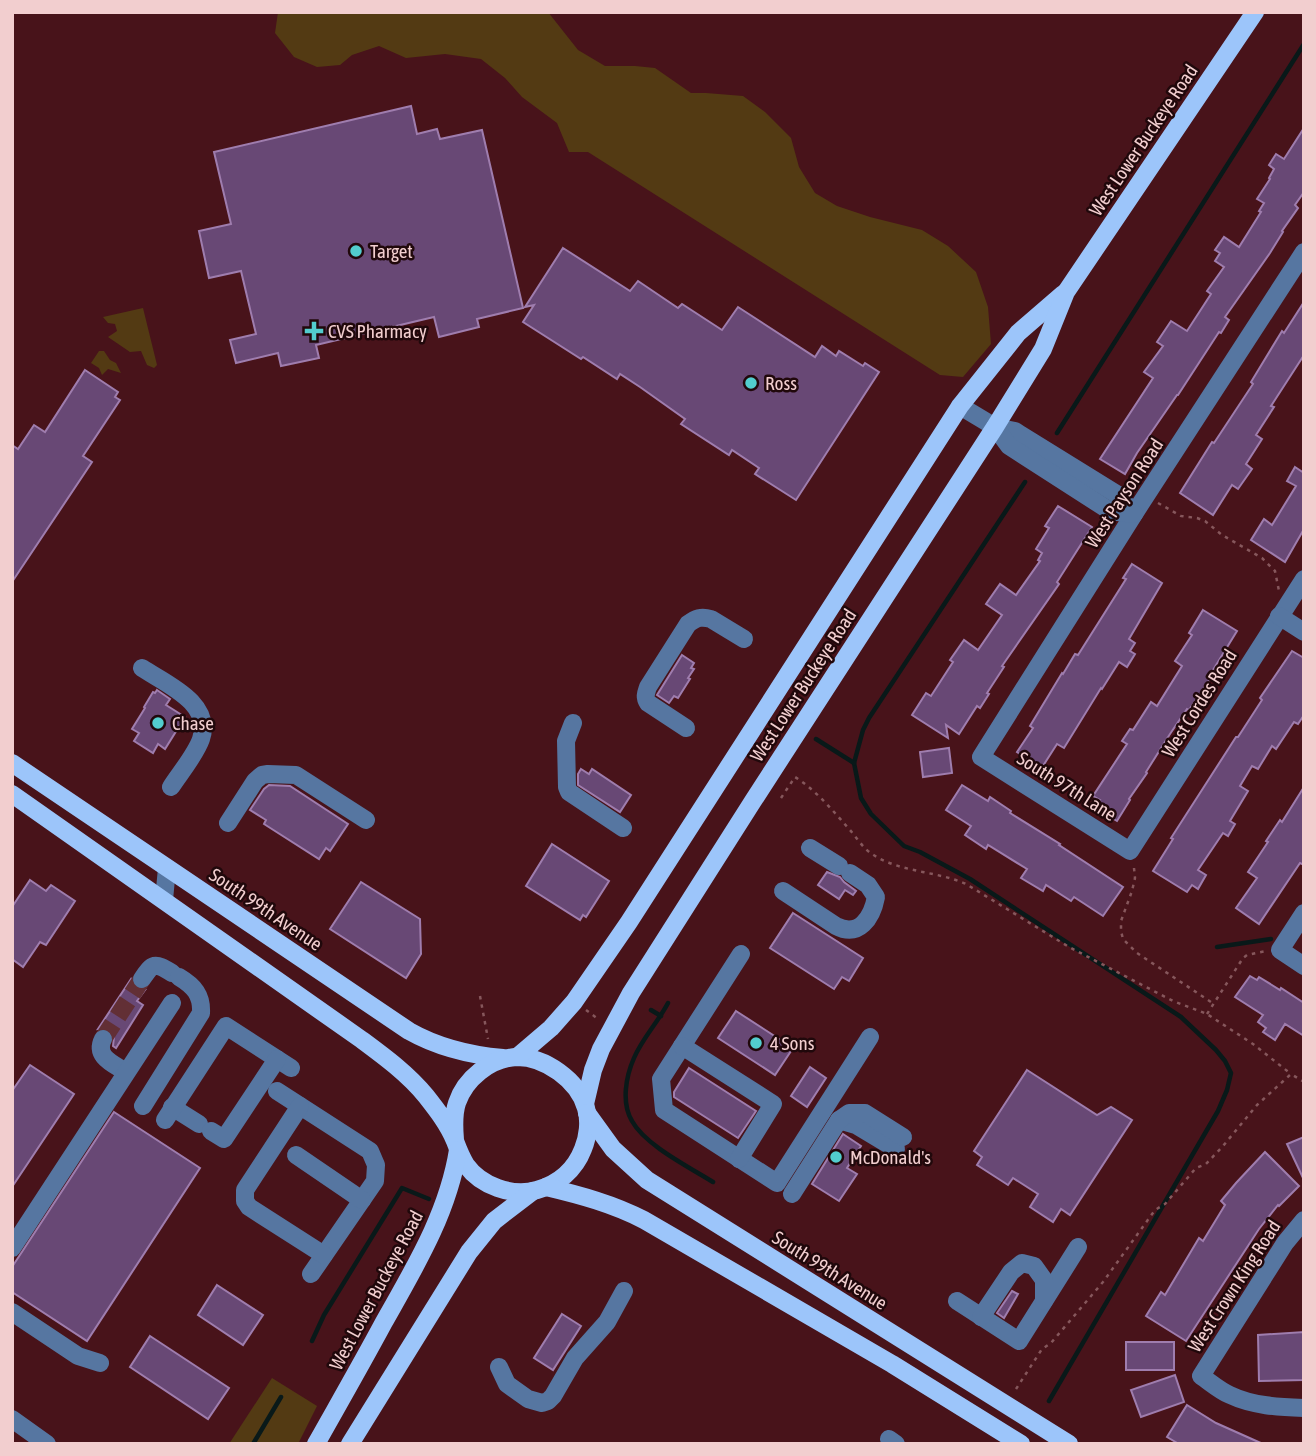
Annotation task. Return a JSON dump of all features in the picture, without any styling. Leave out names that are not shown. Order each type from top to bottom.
[{"type":"main road","name":"West Lower Buckeye Road","points":[[586,1109],[593,1070],[601,1049],[631,993],[995,427],[1043,349],[1066,292],[1255,12]]},
{"type":"main road","name":"West Lower Buckeye Road","points":[[513,1058],[551,1028],[574,1002],[629,922],[960,406],[1018,332],[1066,292]]},
{"type":"main road","name":"South 99th Avenue","points":[[12,763],[418,1036],[466,1054],[513,1058]]},
{"type":"main road","points":[[12,794],[398,1068],[442,1116],[467,1166],[480,1179],[496,1188],[514,1192],[539,1189],[574,1193],[644,1220],[892,1364],[1021,1444]]},
{"type":"main road","points":[[350,1444],[469,1252],[494,1222],[539,1189],[558,1181],[568,1173],[583,1152],[588,1126],[586,1109],[578,1091],[556,1070],[531,1059],[513,1058],[491,1064],[476,1074],[464,1088],[456,1104],[453,1122],[456,1145]]},
{"type":"main road","name":"South 99th Avenue","points":[[586,1109],[613,1149],[647,1180],[1069,1444]]},
{"type":"main road","name":"West Lower Buckeye Road","points":[[316,1444],[434,1230],[454,1174],[456,1145]]},
{"type":"street","name":"West Payson Road","points":[[981,757],[1304,252]]},
{"type":"street","points":[[960,406],[995,427],[1015,431],[1118,495],[1134,514]]},
{"type":"street","name":"West Cordes Road","points":[[1130,851],[1304,579]]},
{"type":"street","points":[[1279,616],[1304,632]]},
{"type":"street","points":[[686,728],[648,703],[646,694],[688,624],[696,618],[711,618],[744,639]]},
{"type":"street","points":[[142,668],[191,700],[202,723],[202,736],[171,786]]},
{"type":"street","points":[[573,723],[566,741],[569,792],[623,828]]},
{"type":"street","name":"South 97th Lane","points":[[981,757],[1130,851]]},
{"type":"street","points":[[228,823],[255,781],[268,774],[296,775],[366,820]]},
{"type":"street","points":[[783,891],[845,930],[859,928],[867,919],[876,897],[868,885],[810,848]]},
{"type":"street","points":[[164,900],[167,868]]},
{"type":"street","points":[[1304,913],[1280,950],[1304,966]]},
{"type":"street","points":[[741,954],[661,1079],[664,1110],[777,1183],[870,1037]]},
{"type":"street","points":[[142,979],[154,965],[176,975],[197,992],[201,1013],[143,1106]]},
{"type":"street","points":[[12,1248],[172,1003]]},
{"type":"street","points":[[226,1027],[284,1064],[224,1139],[205,1128],[169,1114],[226,1027]]},
{"type":"street","points":[[103,1039],[99,1046],[100,1053],[127,1072]]},
{"type":"street","points":[[682,1046],[773,1104],[739,1158]]},
{"type":"street","points":[[277,1091],[298,1109],[370,1152],[376,1165],[375,1181],[311,1274]]},
{"type":"street","points":[[298,1109],[244,1190],[245,1200],[249,1207],[324,1255]]},
{"type":"street","points":[[792,1194],[839,1120],[899,1143]]},
{"type":"street","points":[[296,1155],[362,1200]]},
{"type":"street","name":"West Crown King Road","points":[[1304,1220],[1285,1242],[1201,1376],[1229,1395],[1258,1404],[1304,1408]]},
{"type":"street","points":[[957,1301],[1018,1341],[1079,1247]]},
{"type":"street","points":[[981,1317],[1011,1272],[1022,1263],[1034,1266],[1045,1280],[1044,1300]]},
{"type":"street","points":[[499,1367],[507,1384],[534,1401],[548,1401],[575,1358],[607,1322],[624,1291]]},
{"type":"street","points":[[12,1312],[78,1356],[100,1363]]},
{"type":"street","points":[[12,1419],[47,1444]]},
{"type":"path","points":[[1147,495],[1173,513],[1205,521],[1222,535],[1262,558],[1275,571],[1279,591],[1291,598]]},
{"type":"path","points":[[781,798],[795,777],[816,793],[860,843],[876,855],[898,865],[966,884],[1069,947],[1173,1001],[1208,1014],[1304,1082]]},
{"type":"path","points":[[1130,851],[1135,878],[1121,921],[1123,939],[1137,953],[1214,1004]]},
{"type":"path","points":[[1208,1014],[1243,958],[1268,950],[1280,950]]},
{"type":"path","points":[[480,996],[488,1039]]},
{"type":"path","points":[[586,1010],[598,1019]]},
{"type":"path","points":[[1016,1389],[1042,1349],[1051,1343],[1102,1282],[1155,1210],[1165,1204],[1196,1168],[1206,1164],[1256,1105],[1291,1074]]},
{"type":"shaded area","points":[[278,12],[548,12],[578,50],[605,66],[655,68],[691,93],[743,96],[765,112],[791,138],[799,167],[815,193],[837,206],[922,230],[948,246],[976,272],[988,307],[991,344],[963,377],[940,375],[588,152],[569,152],[557,123],[522,97],[505,78],[481,59],[445,54],[406,58],[379,46],[352,55],[340,65],[317,67],[294,57],[275,33]]},
{"type":"shaded area","points":[[143,308],[157,365],[154,368],[147,365],[141,351],[130,352],[108,337],[117,331],[115,324],[108,323],[103,317]]},
{"type":"shaded area","points":[[99,351],[104,351],[110,360],[116,363],[121,373],[108,369],[102,375],[99,368],[91,363]]},
{"type":"shaded area","points":[[272,1378],[317,1406],[298,1444],[229,1444]]},
{"type":"building","name":"Target","points":[[411,106],[417,134],[437,129],[440,139],[482,130],[523,308],[477,319],[479,327],[439,337],[434,317],[316,345],[319,358],[281,366],[278,353],[236,363],[230,340],[256,334],[241,271],[209,278],[199,231],[231,224],[214,152]]},
{"type":"building","points":[[1304,128],[1304,192],[1295,205],[1298,208],[1225,317],[1229,320],[1221,333],[1219,332],[1125,474],[1100,459],[1153,378],[1144,372],[1163,346],[1157,342],[1171,321],[1187,331],[1211,294],[1207,291],[1224,267],[1215,261],[1220,253],[1215,250],[1224,237],[1239,247],[1261,212],[1259,211],[1264,203],[1257,199],[1274,169],[1269,165],[1276,154],[1284,159]]},
{"type":"building","points":[[563,248],[630,291],[638,281],[678,308],[682,304],[722,330],[738,307],[815,357],[822,346],[836,356],[839,351],[863,366],[865,363],[879,372],[796,500],[755,474],[759,468],[732,450],[729,455],[681,424],[685,419],[640,387],[620,374],[617,379],[583,357],[581,359],[523,322],[534,305],[525,307]]},
{"type":"building","points":[[1304,302],[1304,355],[1256,435],[1262,439],[1246,464],[1252,469],[1238,489],[1232,485],[1213,515],[1180,493],[1253,384],[1251,382],[1282,331],[1284,333]]},
{"type":"building","points":[[85,370],[118,392],[115,397],[120,400],[83,456],[92,462],[12,582],[12,445],[18,449],[34,425],[45,432]]},
{"type":"building","points":[[1295,467],[1304,473],[1304,529],[1285,562],[1251,540],[1264,519],[1272,525],[1296,486],[1287,481]]},
{"type":"building","points":[[1058,506],[1092,527],[1057,582],[1059,584],[1002,666],[1004,667],[980,708],[977,706],[959,734],[946,725],[948,738],[912,715],[926,693],[931,696],[964,640],[978,650],[1002,615],[986,604],[1000,584],[1016,595],[1040,561],[1038,560],[1042,553],[1036,549],[1049,528],[1045,526]]},
{"type":"building","points":[[1132,564],[1162,583],[1129,639],[1135,643],[1130,651],[1135,654],[1127,667],[1119,662],[1064,748],[1057,744],[1041,769],[1017,752],[1062,673],[1075,654],[1078,655],[1126,579],[1123,578]]},
{"type":"building","points":[[1203,610],[1237,631],[1213,670],[1215,671],[1170,734],[1117,821],[1095,808],[1100,800],[1093,796],[1127,744],[1122,741],[1130,729],[1133,730],[1151,702],[1157,706],[1182,666],[1175,661],[1192,635],[1189,633]]},
{"type":"building","points":[[1292,651],[1304,658],[1304,715],[1298,724],[1294,722],[1276,749],[1272,746],[1258,769],[1252,766],[1240,786],[1248,791],[1230,821],[1235,824],[1228,836],[1223,833],[1198,870],[1206,875],[1198,889],[1192,885],[1187,892],[1153,871],[1173,839],[1171,838]]},
{"type":"building","points":[[682,655],[694,663],[691,668],[694,669],[678,698],[674,696],[669,703],[657,695]]},
{"type":"building","name":"Chase","points":[[157,690],[170,699],[166,705],[185,717],[165,749],[158,744],[153,753],[134,741],[139,733],[132,729],[153,692]]},
{"type":"building","points":[[949,748],[952,773],[923,777],[920,752]]},
{"type":"building","points":[[581,769],[589,774],[592,769],[631,795],[620,812],[578,785]]},
{"type":"building","points":[[269,785],[290,786],[348,824],[330,851],[326,848],[319,859],[264,824],[266,820],[250,810]]},
{"type":"building","points":[[962,785],[988,801],[990,797],[1123,887],[1103,916],[1074,897],[1071,901],[1046,885],[1043,891],[1021,878],[1027,869],[988,845],[986,849],[965,835],[971,826],[946,810]]},
{"type":"building","points":[[1304,787],[1304,865],[1300,863],[1259,924],[1236,908],[1257,878],[1248,872]]},
{"type":"building","points":[[552,844],[609,881],[586,917],[583,915],[580,920],[526,886]]},
{"type":"building","points":[[827,872],[840,877],[856,891],[853,895],[845,890],[839,899],[818,885]]},
{"type":"building","points":[[30,880],[46,891],[51,885],[75,901],[46,945],[40,942],[23,967],[12,959],[12,907]]},
{"type":"building","points":[[361,882],[420,919],[421,954],[406,978],[330,929]]},
{"type":"building","points":[[793,913],[863,958],[849,981],[842,977],[834,989],[770,948]]},
{"type":"building","points":[[1250,976],[1257,980],[1259,977],[1280,990],[1281,988],[1304,1003],[1304,1036],[1285,1024],[1275,1040],[1263,1032],[1266,1028],[1258,1022],[1263,1015],[1235,997]]},
{"type":"building","points":[[131,979],[135,988],[145,990],[137,1001],[143,1005],[116,1048],[113,1046],[114,1037],[111,1031],[106,1028],[98,1029]]},
{"type":"building","name":"4 Sons","points":[[736,1011],[793,1048],[775,1075],[718,1038]]},
{"type":"building","points":[[30,1065],[74,1094],[12,1187],[12,1091]]},
{"type":"building","points":[[810,1067],[826,1078],[807,1107],[791,1096]]},
{"type":"building","name":"4 Sons","points":[[689,1068],[756,1111],[738,1138],[674,1097],[674,1092]]},
{"type":"building","points":[[1027,1070],[1097,1115],[1111,1107],[1132,1120],[1070,1215],[1061,1209],[1053,1222],[1030,1207],[1038,1194],[1013,1178],[1008,1185],[977,1165],[982,1157],[974,1151]]},
{"type":"building","points":[[114,1112],[200,1168],[87,1341],[12,1292],[12,1267]]},
{"type":"building","name":"McDonald's","points":[[843,1134],[861,1146],[847,1168],[857,1174],[839,1201],[812,1184]]},
{"type":"building","points":[[1304,1137],[1304,1180],[1287,1144]]},
{"type":"building","points":[[1265,1152],[1299,1186],[1278,1205],[1259,1229],[1186,1341],[1146,1316],[1161,1292],[1165,1295],[1199,1238],[1203,1241],[1225,1205],[1221,1201]]},
{"type":"building","points":[[217,1285],[263,1315],[243,1345],[198,1315]]},
{"type":"building","points":[[1012,1291],[1018,1294],[1004,1318],[997,1313]]},
{"type":"building","points":[[562,1314],[581,1326],[553,1370],[534,1358]]},
{"type":"building","points":[[1304,1332],[1304,1380],[1259,1381],[1258,1335]]},
{"type":"building","points":[[150,1336],[229,1388],[208,1419],[130,1367]]},
{"type":"building","points":[[1126,1342],[1174,1342],[1174,1370],[1126,1370]]},
{"type":"building","points":[[1175,1375],[1184,1402],[1141,1417],[1131,1390]]},
{"type":"building","points":[[1187,1405],[1216,1423],[1263,1444],[1179,1444],[1167,1437]]},
{"type":"waterway","points":[[1057,433],[1304,44]]},
{"type":"waterway","points":[[1025,482],[869,718],[854,763],[861,798],[871,814],[904,846],[970,879],[1181,1017],[1216,1050],[1231,1073],[1218,1111],[1049,1401]]},
{"type":"waterway","points":[[816,739],[854,763]]},
{"type":"waterway","points":[[1217,947],[1271,939]]},
{"type":"waterway","points":[[668,1003],[634,1058],[627,1081],[629,1114],[647,1139],[713,1182]]},
{"type":"waterway","points":[[651,1010],[661,1016]]},
{"type":"waterway","points":[[312,1341],[324,1315],[402,1188],[429,1199]]},
{"type":"waterway","points":[[253,1444],[281,1397]]},
{"type":"tunnel","points":[[103,1039],[142,979]]},
{"type":"place","name":"Target","points":[[356,251]]},
{"type":"place","name":"CVS Pharmacy","points":[[314,331]]},
{"type":"place","name":"Ross","points":[[751,383]]},
{"type":"place","name":"Chase","points":[[158,723]]},
{"type":"place","name":"4 Sons","points":[[756,1043]]},
{"type":"place","name":"McDonald's","points":[[836,1157]]}]
